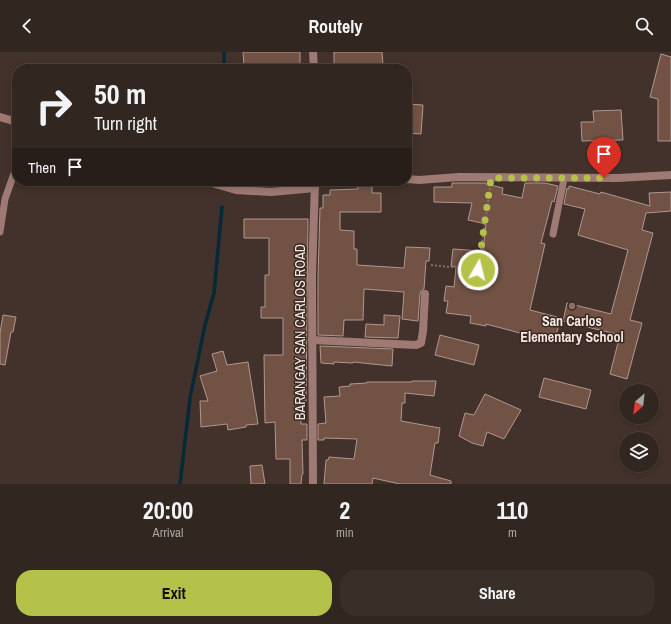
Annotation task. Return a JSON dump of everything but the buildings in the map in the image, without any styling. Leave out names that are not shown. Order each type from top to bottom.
[{"type":"street","points":[[313,52],[314,64]]},
{"type":"street","points":[[0,117],[12,121]]},
{"type":"street","points":[[412,179],[459,177],[618,178],[671,175]]},
{"type":"street","points":[[222,186],[236,190],[271,192],[304,186]]},
{"type":"street","name":"BARANGAY SAN CARLOS ROAD","points":[[313,484],[312,277],[315,186]]},
{"type":"street","points":[[312,340],[416,345],[421,343],[425,294]]},
{"type":"lane","points":[[553,234],[564,178]]},
{"type":"lane","points":[[0,232],[5,199],[12,179]]},
{"type":"path","points":[[431,265],[478,270],[491,178]]},
{"type":"waterway","points":[[224,52],[224,64]]},
{"type":"waterway","points":[[180,484],[190,398],[205,325],[214,293],[222,207]]},
{"type":"place","name":"San Carlos Elementary School","points":[[572,306]]},
{"type":"route","points":[[478,270],[491,178],[604,178]]}]
